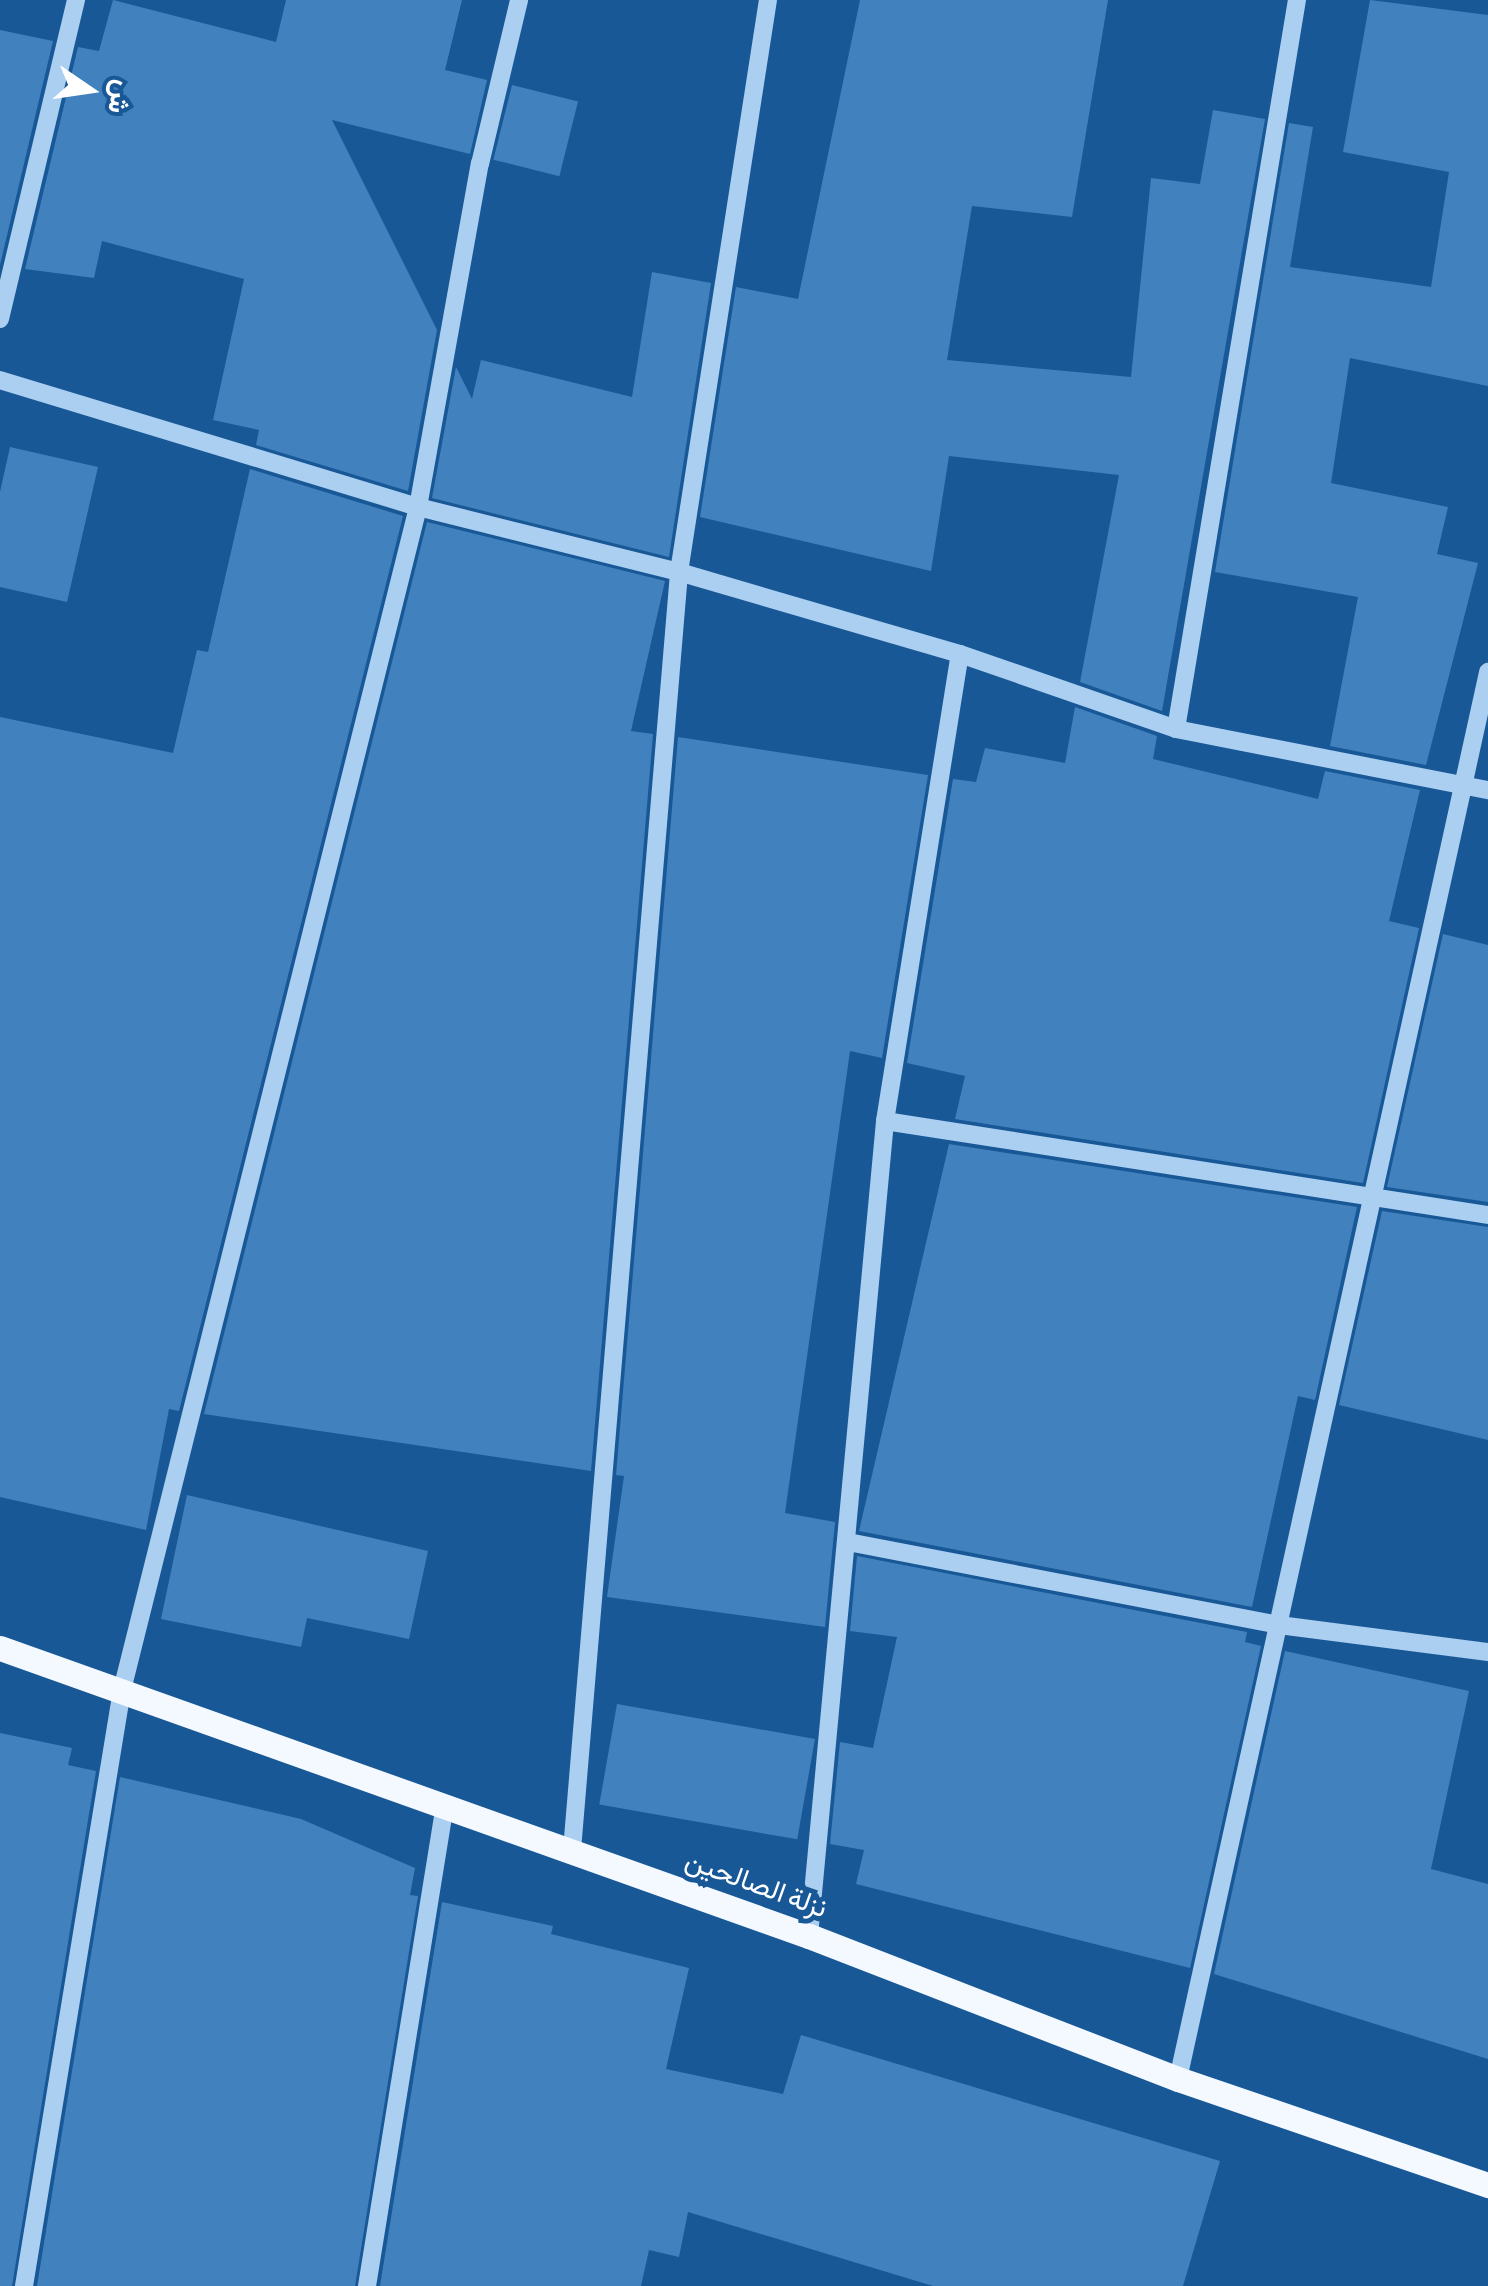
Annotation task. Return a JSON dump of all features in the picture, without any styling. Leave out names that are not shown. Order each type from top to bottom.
[{"type":"main road","name":"نزلة الصالحين","points":[[0,1648],[809,1936],[1178,2078],[1488,2185]]},
{"type":"street","points":[[0,319],[76,0]]},
{"type":"street","points":[[24,2286],[122,1690],[418,508],[480,164],[519,0]]},
{"type":"street","points":[[572,1850],[679,572],[768,0]]},
{"type":"street","points":[[1176,728],[1297,0]]},
{"type":"street","points":[[0,380],[418,508],[679,572],[960,654],[1176,728],[1488,790]]},
{"type":"street","points":[[809,1936],[885,1122],[960,654]]},
{"type":"street","points":[[1178,2078],[1468,786],[1488,672]]},
{"type":"street","points":[[885,1122],[1376,1193],[1488,1214]]},
{"type":"street","points":[[848,1542],[1279,1626],[1488,1652]]},
{"type":"street","points":[[367,2286],[444,1805]]},
{"type":"building","points":[[113,0],[276,42],[286,0],[462,0],[445,70],[487,80],[470,154],[332,120],[437,330],[408,491],[256,445],[259,430],[213,420],[244,279],[102,241],[94,278],[25,269],[78,47],[99,51]]},
{"type":"building","points":[[860,0],[1108,0],[1072,217],[972,206],[947,360],[1131,377],[1151,178],[1200,184],[1213,110],[1265,119],[1162,711],[1080,682],[1119,475],[949,456],[931,571],[700,517],[736,287],[798,299]]},
{"type":"building","points":[[1370,0],[1488,15],[1488,386],[1350,358],[1331,483],[1448,507],[1437,554],[1478,563],[1426,765],[1330,746],[1358,597],[1215,572],[1289,123],[1313,127],[1290,267],[1431,287],[1449,172],[1343,152]]},
{"type":"building","points":[[0,30],[53,41],[0,265]]},
{"type":"building","points":[[512,85],[578,101],[559,176],[493,160]]},
{"type":"building","points":[[652,272],[711,283],[669,557],[432,498],[456,367],[472,399],[481,360],[632,397]]},
{"type":"building","points":[[10,447],[98,467],[67,602],[0,587],[0,492]]},
{"type":"building","points":[[250,469],[403,516],[179,1411],[169,1409],[146,1530],[0,1497],[0,717],[173,753],[197,650],[208,652]]},
{"type":"building","points":[[427,522],[665,581],[631,731],[653,734],[591,1471],[204,1414]]},
{"type":"building","points":[[1075,707],[1157,736],[1153,759],[1318,799],[1325,771],[1420,790],[1389,921],[1419,928],[1363,1183],[955,1119],[965,1076],[907,1063],[953,779],[976,782],[985,748],[1065,763]]},
{"type":"building","points":[[678,737],[928,775],[882,1058],[850,1051],[785,1513],[835,1522],[825,1627],[607,1597],[624,1476],[616,1475]]},
{"type":"building","points":[[1443,934],[1488,945],[1488,1202],[1387,1187]]},
{"type":"building","points":[[949,1144],[1357,1207],[1315,1400],[1298,1396],[1252,1607],[859,1531]]},
{"type":"building","points":[[1382,1211],[1488,1227],[1488,1440],[1339,1405]]},
{"type":"building","points":[[187,1495],[428,1551],[409,1639],[307,1618],[301,1647],[161,1619]]},
{"type":"building","points":[[857,1556],[1247,1632],[1245,1642],[1261,1646],[1190,1968],[856,1884],[864,1850],[830,1844],[840,1742],[873,1748],[897,1637],[850,1631]]},
{"type":"building","points":[[1285,1651],[1469,1691],[1431,1869],[1488,1884],[1488,2059],[1214,1974]]},
{"type":"building","points":[[617,1704],[815,1739],[797,1839],[599,1804]]},
{"type":"building","points":[[0,1733],[72,1748],[68,1765],[96,1771],[12,2286],[0,2286]]},
{"type":"building","points":[[120,1777],[301,1819],[415,1868],[410,1895],[418,1896],[355,2286],[37,2286]]},
{"type":"building","points":[[442,1902],[553,1926],[551,1934],[689,1968],[666,2069],[783,2094],[801,2035],[1220,2161],[1183,2286],[933,2286],[688,2212],[679,2257],[649,2250],[641,2286],[380,2286]]}]
